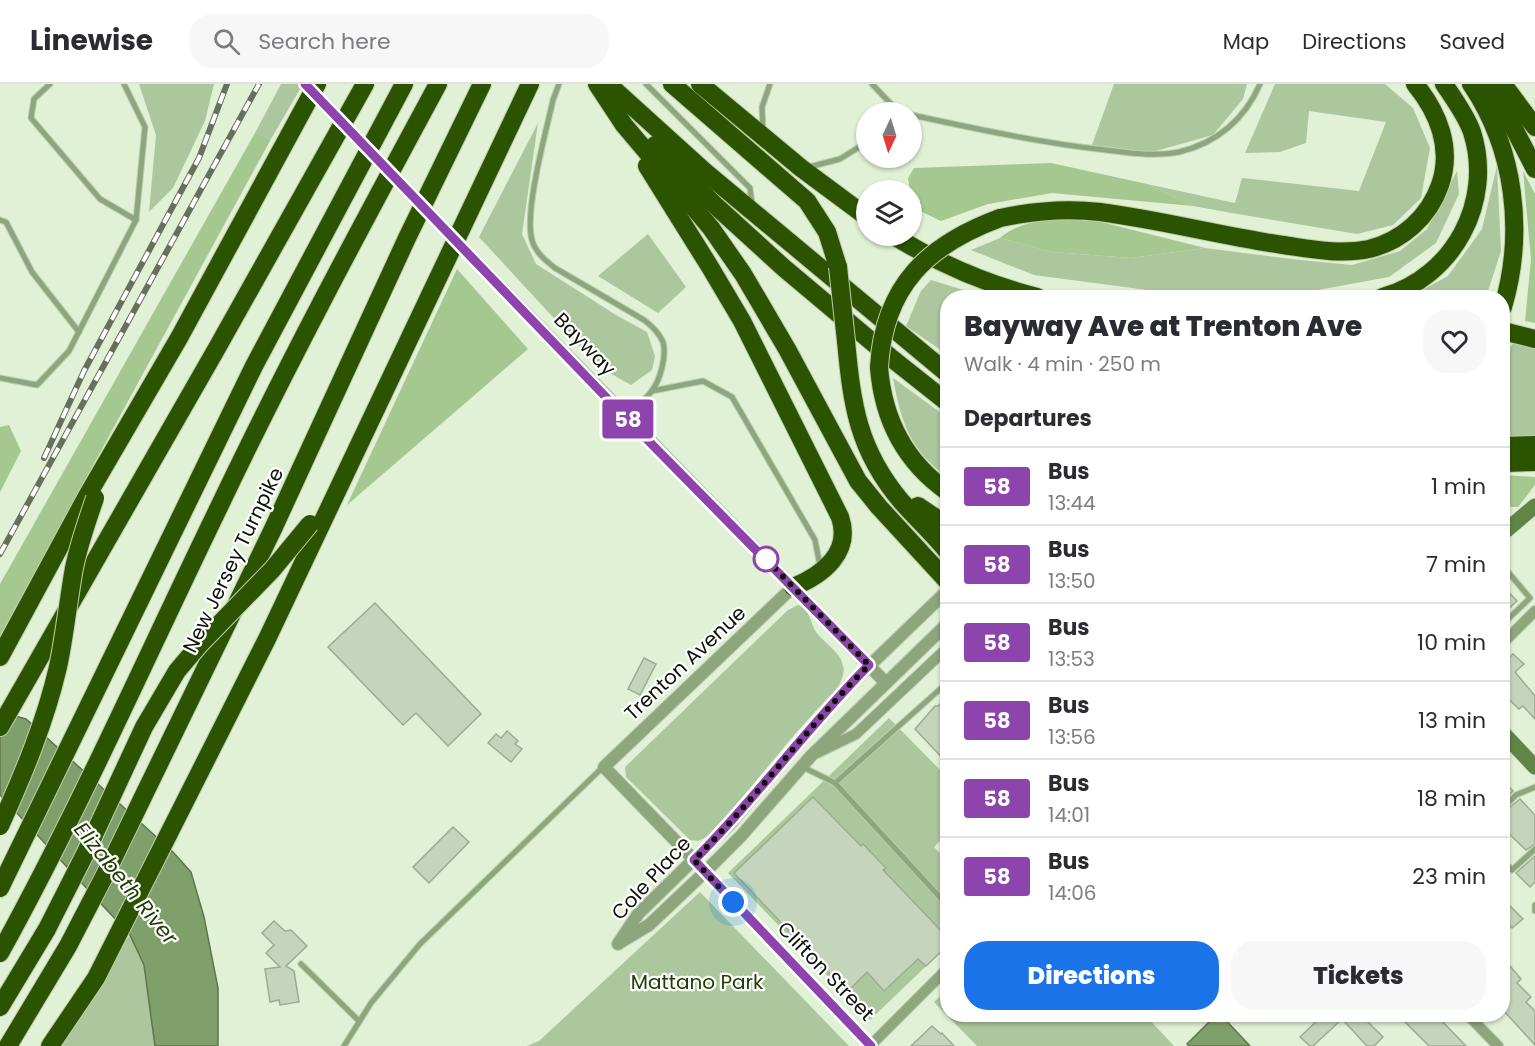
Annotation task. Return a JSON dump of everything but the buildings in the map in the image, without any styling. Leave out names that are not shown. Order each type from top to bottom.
[{"type":"highway","points":[[0,657],[87,496],[129,426],[317,84]]},
{"type":"highway","points":[[0,727],[365,84]]},
{"type":"highway","points":[[0,888],[254,366],[404,84]]},
{"type":"highway","name":"New Jersey Turnpike","points":[[0,953],[106,744],[280,381],[346,253],[438,84]]},
{"type":"highway","name":"New Jersey Turnpike","points":[[8,1046],[68,946],[147,790],[273,529],[407,237],[482,84]]},
{"type":"highway","points":[[50,1046],[96,978],[267,639],[530,84]]},
{"type":"highway","points":[[599,84],[752,240],[940,397]]},
{"type":"highway","points":[[608,84],[749,282],[858,481],[940,573]]},
{"type":"highway","points":[[672,84],[807,201],[827,232],[838,267],[852,396],[858,426],[868,452],[900,500],[940,543]]},
{"type":"highway","points":[[700,84],[801,168],[856,209]]},
{"type":"highway","points":[[940,486],[922,471],[905,451],[898,438],[885,403],[879,367],[881,344],[892,307],[916,269],[941,246],[970,230],[1000,218],[1045,211],[1087,211],[1261,242],[1324,250],[1360,250],[1380,246],[1401,236],[1420,220],[1434,200],[1442,179],[1444,148],[1441,128],[1431,107],[1414,84]]},
{"type":"highway","points":[[1400,290],[1437,266],[1459,241],[1473,211],[1479,176],[1475,144],[1471,129],[1444,84]]},
{"type":"highway","points":[[1471,84],[1498,138],[1513,196],[1515,250],[1507,290]]},
{"type":"highway","points":[[1491,84],[1535,169]]},
{"type":"highway","points":[[1503,84],[1535,127]]},
{"type":"highway","points":[[636,124],[753,212],[940,367]]},
{"type":"highway","points":[[636,124],[645,163],[742,321],[837,509],[843,526],[841,549],[833,560],[812,579],[793,587]]},
{"type":"highway","points":[[911,246],[966,273],[1016,290]]},
{"type":"highway","points":[[1510,333],[1535,339]]},
{"type":"highway","points":[[0,826],[32,751],[47,707],[58,667],[75,566],[83,534],[95,498],[129,426]]},
{"type":"highway","points":[[1510,446],[1535,445]]},
{"type":"highway","points":[[0,1007],[47,929],[86,852],[144,727],[177,671],[272,570],[310,524],[352,458]]},
{"type":"highway","points":[[1510,463],[1535,462]]},
{"type":"highway","points":[[883,475],[921,508],[940,521]]},
{"type":"main road","points":[[1510,527],[1535,506]]},
{"type":"main road","points":[[1510,743],[1535,767]]},
{"type":"street","name":"Bayway","points":[[305,84],[625,417],[886,682]]},
{"type":"street","name":"Trenton Avenue","points":[[604,767],[793,587]]},
{"type":"street","name":"Cole Place","points":[[940,598],[869,665],[826,710],[729,825],[638,914],[618,944],[640,932],[657,918],[705,872],[741,836],[811,756],[940,631]]},
{"type":"street","points":[[1510,636],[1535,611]]},
{"type":"street","name":"Cole Place","points":[[811,756],[856,734],[940,655]]},
{"type":"street","name":"Clifton Street","points":[[604,767],[871,1046]]},
{"type":"street","points":[[871,1046],[940,976]]},
{"type":"street","points":[[1475,1022],[1498,1046]]},
{"type":"lane","points":[[50,84],[34,99],[31,118],[100,199],[136,220]]},
{"type":"lane","points":[[0,378],[37,385],[69,351],[136,220],[145,128],[124,84]]},
{"type":"lane","points":[[560,84],[553,100],[530,219],[532,242],[542,258],[555,268],[645,320],[655,329],[663,342],[664,354],[660,372],[652,391],[625,417]]},
{"type":"lane","points":[[646,84],[750,188],[753,212]]},
{"type":"lane","points":[[764,138],[762,107],[770,84]]},
{"type":"lane","points":[[872,84],[889,102]]},
{"type":"lane","points":[[922,118],[1052,144],[1152,155],[1180,152],[1211,140],[1236,123],[1260,84]]},
{"type":"lane","points":[[801,168],[840,159],[856,149]]},
{"type":"lane","points":[[0,220],[6,222],[32,272],[79,332]]},
{"type":"lane","points":[[652,391],[703,381],[732,397],[815,540],[821,571]]},
{"type":"lane","points":[[1510,574],[1530,598],[1510,617]]},
{"type":"lane","points":[[836,783],[940,689]]},
{"type":"lane","points":[[802,766],[836,783],[940,897]]},
{"type":"lane","points":[[344,1046],[382,988],[420,944],[604,767]]},
{"type":"lane","points":[[1510,801],[1516,795],[1535,787]]},
{"type":"lane","points":[[1510,868],[1512,870],[1535,849]]},
{"type":"lane","points":[[1535,905],[1535,911]]},
{"type":"lane","points":[[301,964],[359,1021]]},
{"type":"green space","points":[[139,84],[214,84],[205,121],[173,188],[149,212],[156,135]]},
{"type":"green space","points":[[281,84],[303,84],[271,139],[255,133]]},
{"type":"green space","points":[[1114,84],[1247,84],[1243,99],[1213,135],[1152,152],[1092,145]]},
{"type":"green space","points":[[1275,84],[1385,84],[1413,108],[1430,148],[1421,198],[1393,225],[1357,234],[1193,206],[1147,184],[1235,203],[1242,178],[1359,191],[1386,122],[1309,111],[1306,143],[1280,152],[1245,153]]},
{"type":"green space","points":[[538,123],[522,234],[536,264],[647,332],[655,356],[652,370],[631,385],[599,367],[479,237]]},
{"type":"green space","points":[[1497,166],[1501,251],[1488,290],[1423,290],[1448,276],[1482,229]]},
{"type":"green space","points":[[1457,171],[1459,194],[1436,243],[1389,277],[1318,290],[1147,290],[1034,275],[971,250],[1000,238],[1052,252],[1131,258],[1205,248],[1352,265],[1400,251],[1427,229]]},
{"type":"green space","points":[[648,234],[686,287],[658,313],[598,276]]},
{"type":"green space","points":[[931,280],[963,290],[940,290],[940,349],[906,326],[921,291]]},
{"type":"green space","points":[[1514,342],[1535,349],[1535,440],[1510,438],[1510,347]]},
{"type":"green space","points":[[893,378],[940,412],[940,472],[916,446],[900,409]]},
{"type":"green space","points":[[798,605],[807,613],[816,632],[842,661],[844,669],[839,685],[711,835],[698,841],[690,840],[626,777],[625,767],[788,610]]},
{"type":"green space","points":[[889,718],[940,770],[940,841],[934,847],[940,853],[940,953],[870,1020],[728,873]]},
{"type":"green space","name":"Mattano Park","points":[[700,892],[849,1046],[527,1046],[539,1041]]},
{"type":"green space","points":[[130,935],[144,965],[155,1046],[47,1046]]},
{"type":"green space","points":[[940,996],[940,1008],[934,1002]]},
{"type":"green space","points":[[954,1022],[1152,1022],[1174,1046],[977,1046]]},
{"type":"shaded area","points":[[255,133],[271,139],[0,636],[0,584]]},
{"type":"shaded area","points":[[1051,163],[1147,184],[1193,206],[1052,193],[988,204],[941,221],[922,212],[922,180],[908,180],[914,168]]},
{"type":"shaded area","points":[[1523,171],[1535,194],[1535,323],[1525,321],[1531,259]]},
{"type":"shaded area","points":[[1089,219],[1205,248],[1131,258],[1052,252],[1000,238],[1009,231],[1031,223]]},
{"type":"shaded area","points":[[457,269],[528,349],[347,505]]},
{"type":"shaded area","points":[[9,425],[21,451],[0,492],[0,427]]},
{"type":"shaded area","points":[[1510,475],[1535,477],[1535,485],[1518,507],[1510,507]]},
{"type":"water","name":"Elizabeth River","points":[[0,712],[26,719],[173,852],[191,872],[204,917],[218,988],[218,1046],[155,1046],[144,965],[130,935],[0,795]]},
{"type":"water","points":[[1209,1022],[1228,1022],[1250,1046],[1189,1046],[1187,1044]]},
{"type":"railway","points":[[44,458],[84,371],[199,158],[227,84]]},
{"type":"railway","points":[[0,554],[259,84]]},
{"type":"bus line","name":"58","points":[[305,84],[625,417],[869,665],[826,710],[729,825],[694,860],[871,1046]]},
{"type":"route","points":[[733,902],[694,860],[729,825],[826,710],[869,665],[762,555],[766,559]]}]
